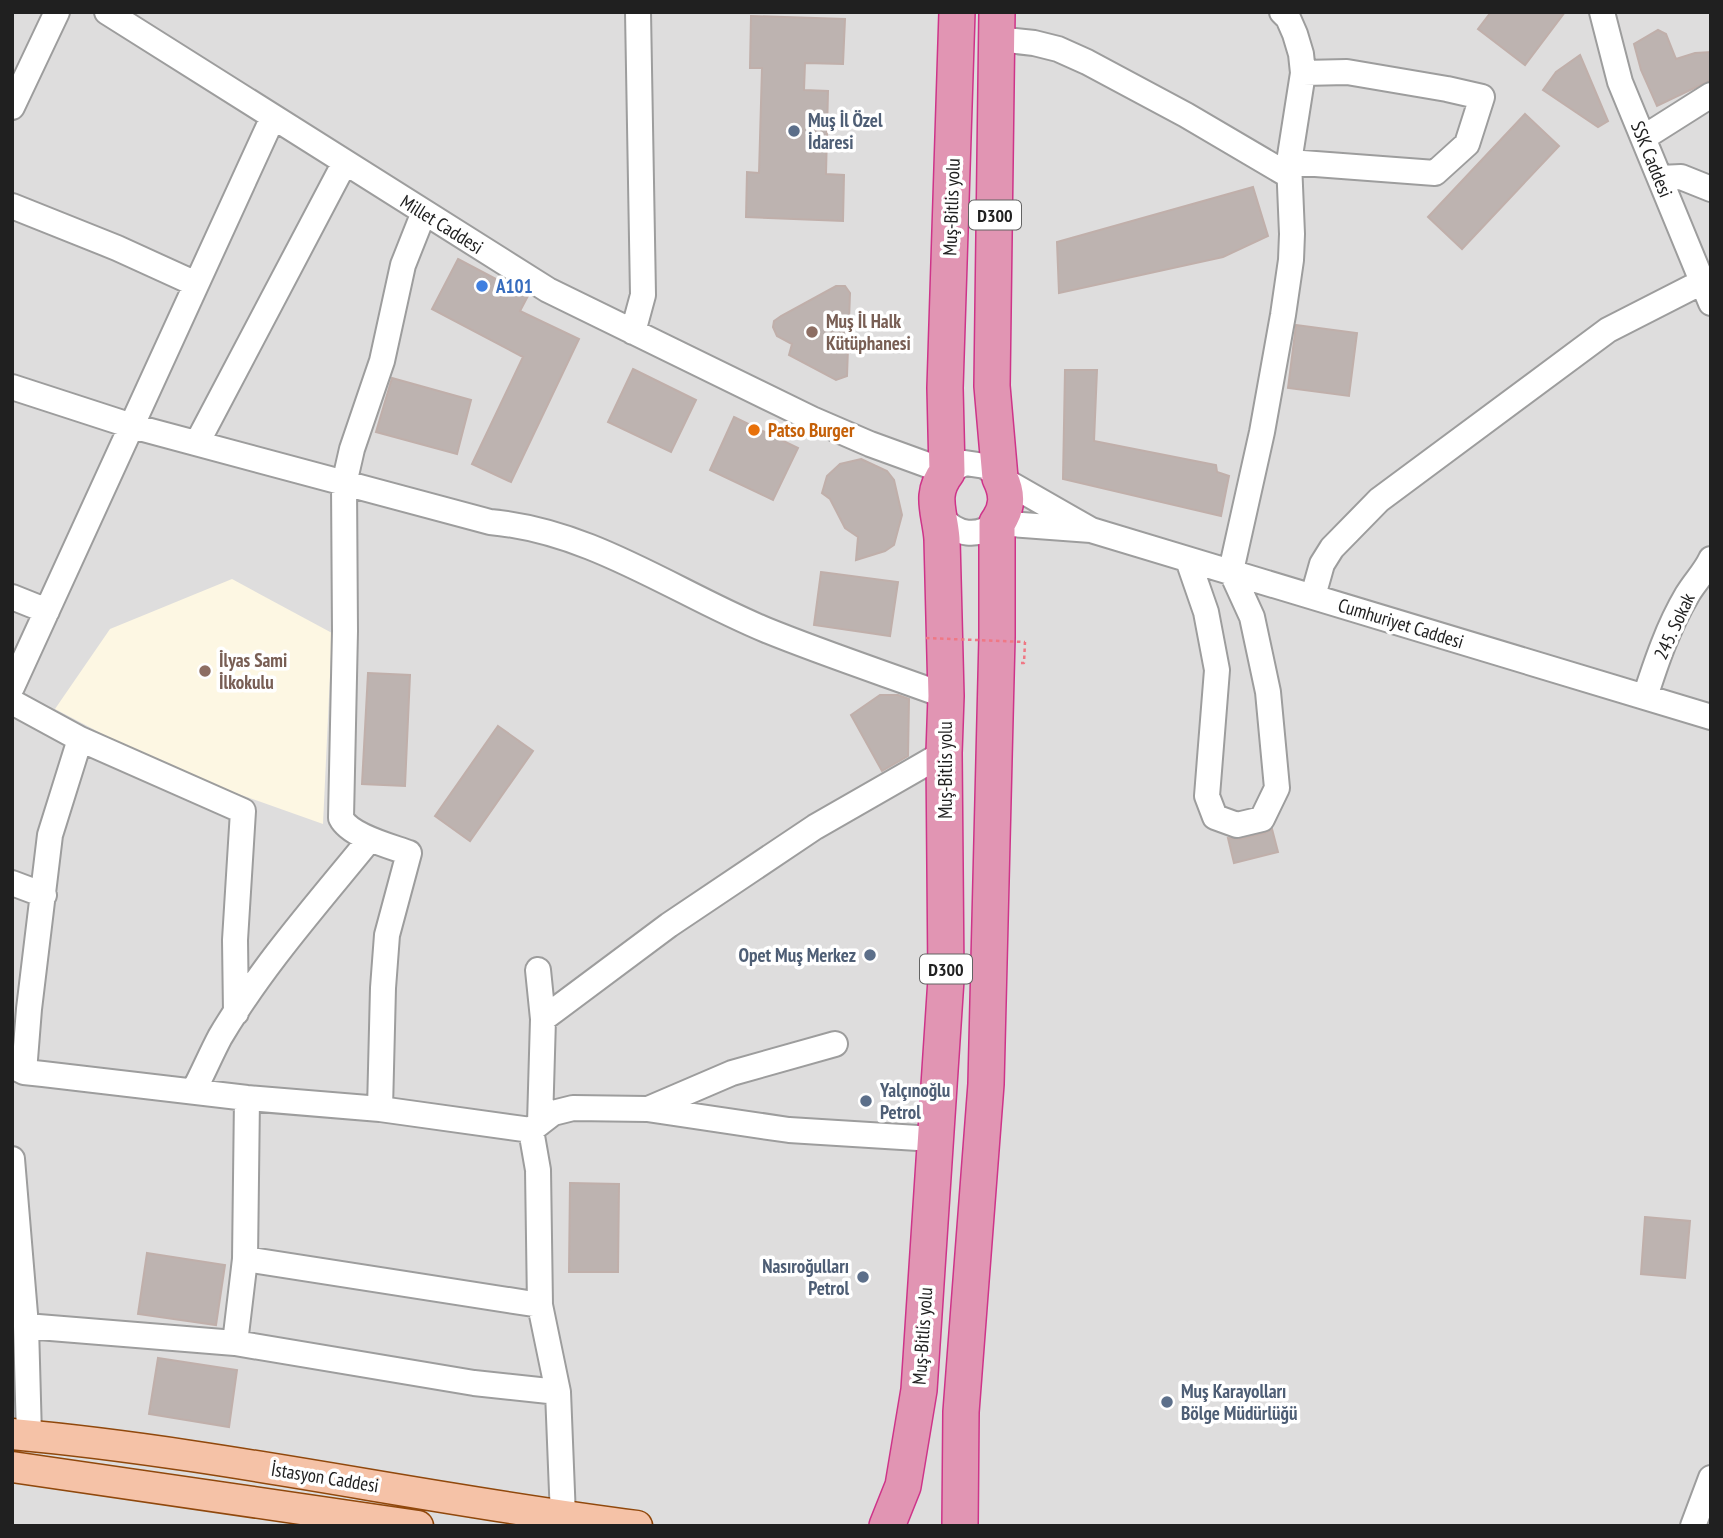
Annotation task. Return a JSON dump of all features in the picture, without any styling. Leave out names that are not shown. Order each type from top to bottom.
[{"type":"highway","name":"Muş-Bitlis yolu","points":[[887,1526],[903,1486],[919,1390],[946,979],[946,695],[940,516],[936,492],[947,472],[945,388],[957,12]]},
{"type":"highway","name":"D300","points":[[960,1526],[961,1412],[986,1084],[997,637],[997,523],[1006,501],[1000,478],[992,386],[997,26]]},
{"type":"main road","name":"İstasyon Caddesi","points":[[21,1435],[219,1459],[563,1517],[637,1526]]},
{"type":"main road","name":"İstasyon Caddesi","points":[[12,1467],[418,1526]]},
{"type":"street","points":[[12,107],[57,12]]},
{"type":"street","name":"Millet Caddesi","points":[[107,12],[548,290],[813,419],[870,444],[947,472]]},
{"type":"street","points":[[633,332],[643,295],[638,12]]},
{"type":"street","points":[[1188,560],[1206,612],[1217,670],[1207,796],[1215,817],[1237,825],[1262,819],[1277,788],[1268,692],[1260,654],[1252,617],[1231,571],[1262,432],[1283,315],[1292,234],[1288,168],[1303,73],[1298,44],[1288,18],[1282,12]]},
{"type":"street","name":"SSK Caddesi","points":[[1602,12],[1620,82],[1706,293]]},
{"type":"street","points":[[997,26],[1087,62],[1288,168],[1435,173],[1467,144],[1482,97],[1347,72],[1303,73]]},
{"type":"street","points":[[1643,138],[1711,95]]},
{"type":"street","points":[[12,687],[273,117]]},
{"type":"street","points":[[197,443],[345,162]]},
{"type":"street","points":[[1660,178],[1681,177],[1711,189]]},
{"type":"street","points":[[12,206],[197,284]]},
{"type":"street","points":[[380,1109],[387,935],[409,853],[370,839],[349,828],[341,818],[345,631],[344,484],[352,449],[382,361],[402,265],[424,212]]},
{"type":"street","points":[[1312,596],[1322,564],[1332,548],[1378,500],[1608,330],[1706,293]]},
{"type":"street","points":[[12,387],[132,426],[490,522],[535,528],[596,548],[764,629],[946,695]]},
{"type":"street","name":"Cumhuriyet Caddesi","points":[[947,472],[955,466],[975,463],[1091,530],[1711,718]]},
{"type":"street","name":"Cumhuriyet Caddesi","points":[[940,516],[948,526],[971,534],[988,530],[997,523],[1091,530]]},
{"type":"street","name":"245. Sokak","points":[[1645,697],[1660,653],[1686,596],[1711,559]]},
{"type":"street","points":[[12,597],[47,611]]},
{"type":"street","points":[[12,702],[80,739],[243,811],[235,940],[236,1013]]},
{"type":"street","points":[[80,739],[50,835],[29,1009],[18,1069],[247,1098],[380,1109],[536,1127],[553,1113],[573,1108],[647,1109],[789,1130],[934,1139]]},
{"type":"street","points":[[542,1019],[669,925],[815,827],[944,753]]},
{"type":"street","points":[[194,1090],[220,1037],[236,1013],[300,925],[370,839]]},
{"type":"street","points":[[12,883],[44,895]]},
{"type":"street","points":[[538,970],[542,1019],[536,1127],[540,1305],[558,1392],[563,1517]]},
{"type":"street","points":[[647,1109],[732,1073],[835,1044]]},
{"type":"street","points":[[234,1343],[245,1259],[247,1098]]},
{"type":"street","points":[[12,1159],[26,1326],[21,1435]]},
{"type":"street","points":[[245,1259],[540,1305]]},
{"type":"street","points":[[26,1326],[234,1343],[474,1383],[558,1392]]},
{"type":"street","points":[[1693,1526],[1711,1478]]},
{"type":"path","points":[[926,638],[1025,642],[1024,663]]},
{"type":"shaded area","points":[[12,12],[1711,12],[1711,1526],[12,1526]]},
{"type":"shaded area","name":"İlyas Sami İlkokulu","points":[[232,579],[332,633],[323,824],[210,784],[114,740],[55,709],[110,629]]},
{"type":"building","points":[[1491,12],[1565,12],[1525,65],[1478,29]]},
{"type":"building","name":"Muş İl Özel İdaresi","points":[[751,16],[845,19],[843,64],[805,63],[804,90],[828,91],[826,174],[844,175],[843,221],[746,217],[747,172],[759,173],[762,68],[750,68]]},
{"type":"building","points":[[1658,30],[1666,34],[1676,59],[1695,53],[1711,52],[1711,80],[1657,106],[1641,70],[1634,44]]},
{"type":"building","points":[[1580,55],[1608,121],[1598,127],[1543,90],[1556,72]]},
{"type":"building","points":[[1525,114],[1559,146],[1462,249],[1428,217]]},
{"type":"building","points":[[1253,187],[1268,236],[1223,257],[1059,293],[1057,242]]},
{"type":"building","points":[[458,259],[528,296],[520,311],[579,339],[511,482],[472,464],[523,357],[432,309]]},
{"type":"building","name":"Muş İl Halk Kütüphanesi","points":[[836,286],[845,286],[850,293],[847,376],[836,380],[789,355],[792,344],[777,336],[773,327],[774,321],[781,316]]},
{"type":"building","points":[[1296,325],[1357,333],[1349,396],[1288,388]]},
{"type":"building","points":[[633,369],[696,400],[671,452],[608,422]]},
{"type":"building","points":[[1065,370],[1097,370],[1094,441],[1216,465],[1217,472],[1229,476],[1221,516],[1063,479]]},
{"type":"building","points":[[392,378],[471,400],[457,454],[376,432]]},
{"type":"building","points":[[734,417],[798,448],[773,500],[710,470]]},
{"type":"building","points":[[861,459],[887,471],[894,480],[902,515],[894,545],[885,551],[856,560],[858,537],[845,528],[830,499],[822,493],[827,476],[840,464]]},
{"type":"building","points":[[821,572],[898,582],[890,636],[814,625]]},
{"type":"building","points":[[368,673],[410,675],[405,786],[362,784]]},
{"type":"building","points":[[880,695],[898,695],[909,699],[908,756],[882,771],[851,715]]},
{"type":"building","points":[[498,726],[533,751],[470,841],[435,816]]},
{"type":"building","points":[[1272,829],[1278,852],[1234,863],[1228,838],[1240,839]]},
{"type":"building","points":[[570,1183],[619,1184],[618,1272],[569,1272]]},
{"type":"building","points":[[1645,1217],[1690,1221],[1685,1278],[1641,1274]]},
{"type":"building","points":[[147,1253],[225,1265],[216,1325],[138,1314]]},
{"type":"building","points":[[158,1358],[237,1370],[229,1427],[149,1414]]},
{"type":"place","name":"Muş İl Özel İdaresi","points":[[794,131]]},
{"type":"place","name":"A101","points":[[482,286]]},
{"type":"place","name":"Muş İl Halk Kütüphanesi","points":[[812,332]]},
{"type":"place","name":"Patso Burger","points":[[754,430]]},
{"type":"place","name":"İlyas Sami İlkokulu","points":[[205,671]]},
{"type":"place","name":"Opet Muş Merkez","points":[[870,955]]},
{"type":"place","name":"Yalçınoğlu Petrol","points":[[866,1101]]},
{"type":"place","name":"Nasıroğulları Petrol","points":[[863,1277]]},
{"type":"place","name":"Muş Karayolları Bölge Müdürlüğü","points":[[1167,1402]]}]
